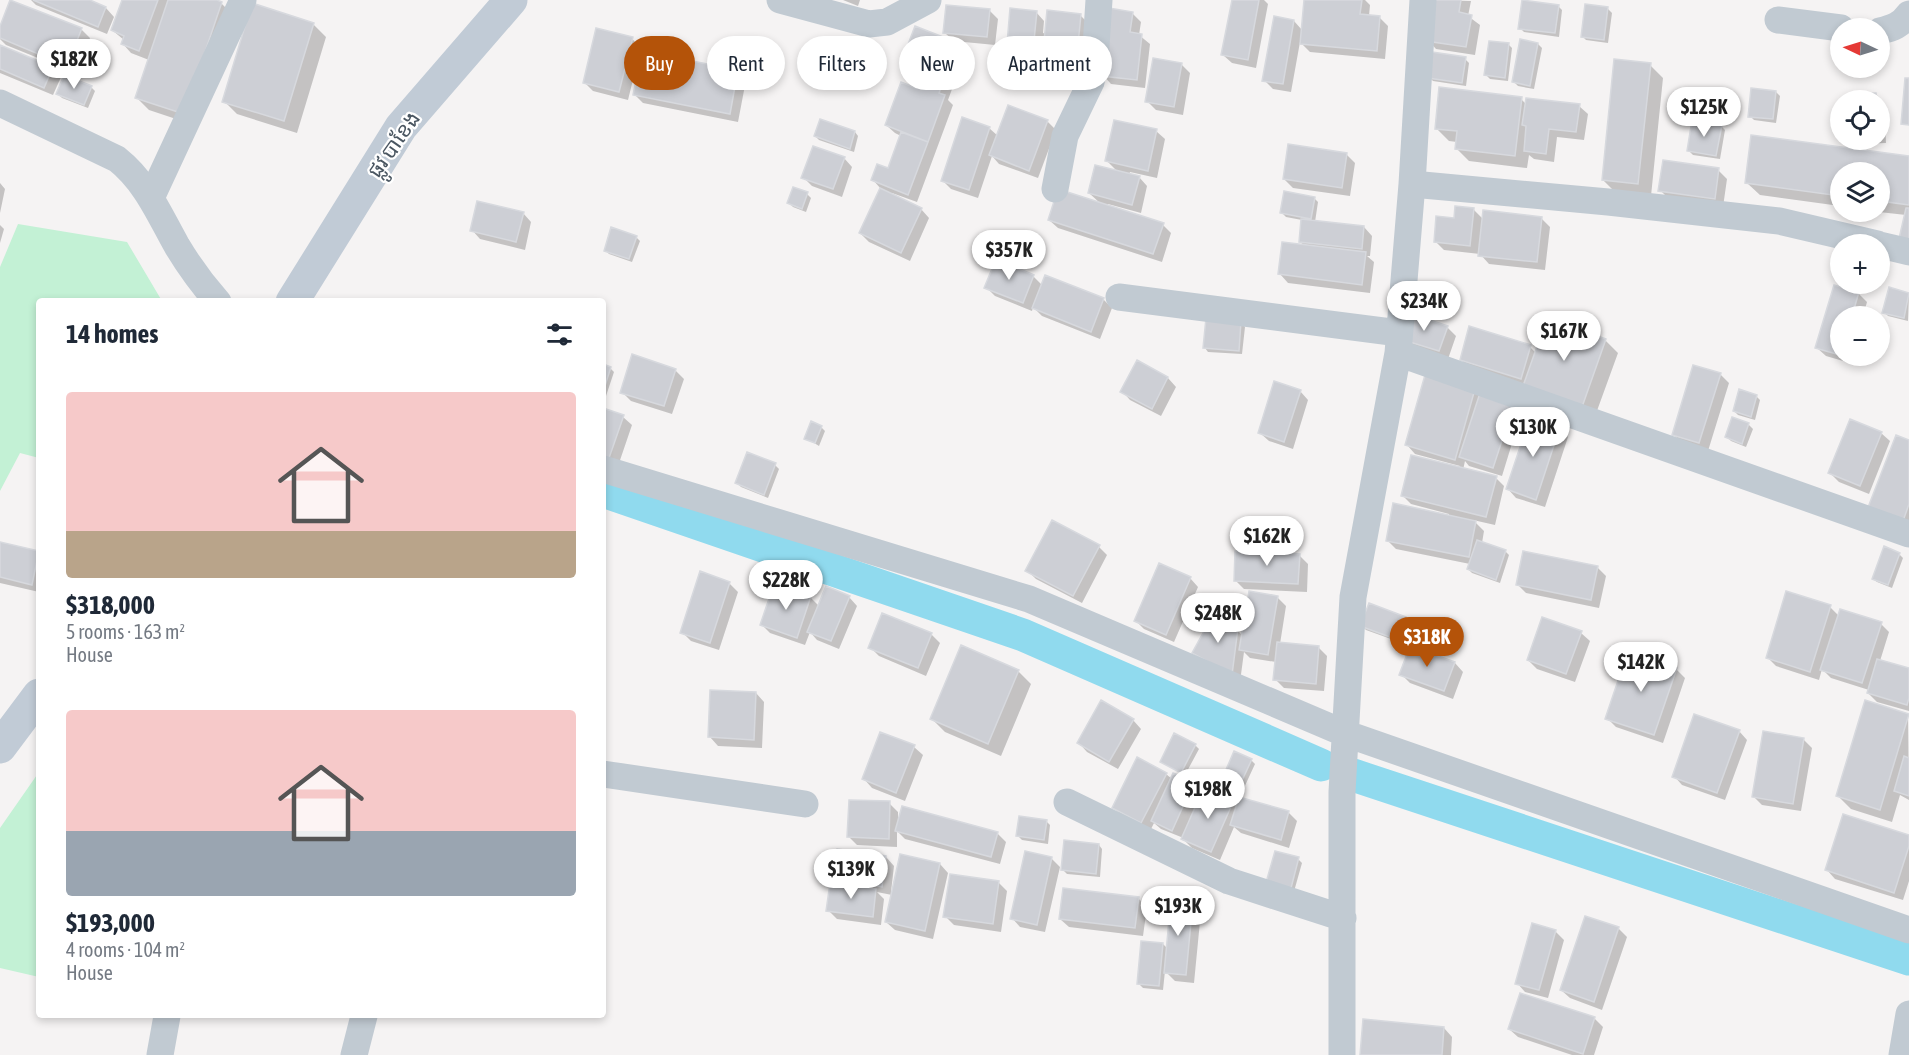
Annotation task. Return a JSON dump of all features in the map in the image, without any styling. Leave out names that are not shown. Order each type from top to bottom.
[{"type":"street","points":[[151,198],[243,0]]},
{"type":"street","name":"ផ្លូវ បាខែង","points":[[294,298],[401,127],[511,0]]},
{"type":"street","points":[[780,0],[868,24],[887,22],[928,0]]},
{"type":"street","points":[[1055,189],[1065,136],[1091,82],[1095,62],[1099,0]]},
{"type":"street","points":[[1342,1055],[1342,792],[1353,597],[1399,343],[1412,184],[1423,0]]},
{"type":"street","points":[[1890,28],[1903,22],[1909,14]]},
{"type":"street","points":[[1778,20],[1830,27]]},
{"type":"street","points":[[0,103],[117,159],[133,171],[202,284],[214,298]]},
{"type":"street","points":[[1412,184],[1620,203],[1779,221],[1833,234]]},
{"type":"street","points":[[1890,248],[1909,252]]},
{"type":"street","points":[[1119,297],[1399,343],[1909,534]]},
{"type":"street","points":[[606,470],[1029,599],[1344,745],[1909,930]]},
{"type":"street","points":[[0,747],[36,699]]},
{"type":"street","points":[[606,774],[805,804]]},
{"type":"street","points":[[1067,802],[1229,881],[1343,918]]},
{"type":"street","points":[[1902,1055],[1909,1014]]},
{"type":"street","points":[[160,1055],[167,1018]]},
{"type":"street","points":[[354,1055],[363,1018]]},
{"type":"green space","points":[[18,224],[127,242],[160,298],[36,298],[36,457],[20,453],[0,491],[0,267]]},
{"type":"green space","points":[[36,776],[36,976],[0,968],[0,828]]},
{"type":"building","points":[[10,0],[82,28],[67,66],[0,38],[0,26]]},
{"type":"building","points":[[33,0],[90,0],[106,7],[98,27]]},
{"type":"building","points":[[122,0],[158,0],[139,51],[121,44],[124,36],[111,30]]},
{"type":"building","points":[[168,0],[217,0],[222,2],[184,114],[135,98]]},
{"type":"building","points":[[1232,0],[1259,0],[1248,60],[1221,55]]},
{"type":"building","points":[[1304,0],[1362,0],[1360,14],[1380,16],[1377,51],[1300,44]]},
{"type":"building","points":[[1433,0],[1461,0],[1459,12],[1472,15],[1466,47],[1426,41]]},
{"type":"building","points":[[1522,0],[1559,5],[1555,33],[1518,29]]},
{"type":"building","points":[[252,3],[314,23],[284,121],[222,102]]},
{"type":"building","points":[[1585,4],[1608,7],[1604,40],[1581,37]]},
{"type":"building","points":[[946,5],[990,9],[987,37],[943,33]]},
{"type":"building","points":[[1010,8],[1037,11],[1034,36],[1008,36]]},
{"type":"building","points":[[1109,8],[1133,12],[1130,32],[1142,34],[1137,80],[1112,77],[1112,36],[1106,36]]},
{"type":"building","points":[[1047,10],[1081,14],[1079,36],[1044,36]]},
{"type":"building","points":[[1274,16],[1294,20],[1283,84],[1262,81]]},
{"type":"building","points":[[915,26],[940,36],[911,36]]},
{"type":"building","points":[[596,28],[629,36],[624,36],[624,72],[619,92],[583,83]]},
{"type":"building","points":[[1520,39],[1538,43],[1530,86],[1512,82]]},
{"type":"building","points":[[1489,41],[1509,43],[1505,78],[1484,75]]},
{"type":"building","points":[[0,45],[53,67],[44,88],[0,69]]},
{"type":"building","points":[[1432,52],[1466,57],[1462,83],[1428,78]]},
{"type":"building","points":[[1153,58],[1182,63],[1174,107],[1145,102]]},
{"type":"building","points":[[1614,59],[1651,63],[1638,184],[1602,180]]},
{"type":"building","points":[[695,61],[707,64],[707,90],[734,90],[730,114],[633,95],[634,90],[695,90]]},
{"type":"building","points":[[64,75],[92,86],[84,105],[56,94]]},
{"type":"building","points":[[1905,78],[1909,78],[1909,125],[1901,124]]},
{"type":"building","points":[[899,87],[899,90],[940,90],[939,93],[945,95],[928,142],[885,125]]},
{"type":"building","points":[[1439,87],[1522,97],[1515,156],[1455,149],[1457,131],[1435,129]]},
{"type":"building","points":[[1751,88],[1776,91],[1773,119],[1748,117]]},
{"type":"building","points":[[1526,98],[1580,104],[1576,132],[1549,129],[1546,154],[1524,151],[1526,126],[1522,125]]},
{"type":"building","points":[[1008,105],[1048,120],[1029,171],[989,155]]},
{"type":"building","points":[[962,117],[990,127],[969,190],[941,181]]},
{"type":"building","points":[[820,119],[855,131],[850,149],[814,136]]},
{"type":"building","points":[[1114,120],[1157,129],[1148,171],[1105,161]]},
{"type":"building","points":[[1692,120],[1722,125],[1716,156],[1687,151]]},
{"type":"building","points":[[901,132],[928,142],[908,195],[871,180],[877,164],[888,168]]},
{"type":"building","points":[[1751,135],[1830,146],[1830,150],[1864,150],[1909,156],[1909,205],[1890,202],[1890,162],[1830,162],[1830,195],[1745,183]]},
{"type":"building","points":[[1288,144],[1347,153],[1342,188],[1283,179]]},
{"type":"building","points":[[813,146],[845,157],[833,189],[801,178]]},
{"type":"building","points":[[1663,160],[1719,168],[1715,199],[1658,191]]},
{"type":"building","points":[[1095,165],[1140,176],[1132,205],[1088,193]]},
{"type":"building","points":[[793,187],[808,192],[802,209],[787,203]]},
{"type":"building","points":[[880,188],[922,208],[901,253],[859,233]]},
{"type":"building","points":[[1058,189],[1164,223],[1153,254],[1048,220]]},
{"type":"building","points":[[1284,191],[1315,197],[1311,219],[1280,213]]},
{"type":"building","points":[[477,201],[524,212],[516,242],[470,231]]},
{"type":"building","points":[[1455,206],[1474,208],[1470,246],[1434,242],[1436,216],[1454,218]]},
{"type":"building","points":[[1906,208],[1909,208],[1909,246],[1898,243]]},
{"type":"building","points":[[1483,210],[1542,217],[1537,262],[1478,256]]},
{"type":"building","points":[[1301,219],[1364,226],[1362,249],[1299,242]]},
{"type":"building","points":[[611,227],[637,236],[629,259],[604,251]]},
{"type":"building","points":[[1282,242],[1366,252],[1362,285],[1278,274]]},
{"type":"building","points":[[996,259],[1034,275],[1023,303],[984,288]]},
{"type":"building","points":[[1045,275],[1104,298],[1091,332],[1032,308]]},
{"type":"building","points":[[1890,287],[1909,293],[1904,318],[1890,315],[1890,306],[1884,306],[1887,294],[1890,294]]},
{"type":"building","points":[[1831,294],[1858,294],[1855,306],[1830,306],[1830,352],[1815,348]]},
{"type":"building","points":[[1409,313],[1448,326],[1439,351],[1400,339]]},
{"type":"building","points":[[1206,318],[1241,321],[1239,351],[1203,348]]},
{"type":"building","points":[[1547,318],[1606,339],[1582,407],[1523,386]]},
{"type":"building","points":[[1469,326],[1531,345],[1521,379],[1460,360]]},
{"type":"building","points":[[632,354],[676,369],[664,406],[620,393]]},
{"type":"building","points":[[1137,360],[1168,377],[1152,409],[1120,392]]},
{"type":"building","points":[[606,365],[611,367],[606,383]]},
{"type":"building","points":[[1693,365],[1721,373],[1699,443],[1672,435]]},
{"type":"building","points":[[1425,375],[1475,389],[1455,460],[1405,445]]},
{"type":"building","points":[[1274,381],[1301,390],[1284,442],[1258,433]]},
{"type":"building","points":[[1739,389],[1757,395],[1751,417],[1733,411]]},
{"type":"building","points":[[1480,393],[1514,404],[1493,468],[1459,457]]},
{"type":"building","points":[[606,409],[624,415],[608,461],[606,461]]},
{"type":"building","points":[[1530,417],[1560,427],[1536,500],[1506,489]]},
{"type":"building","points":[[1732,417],[1749,423],[1742,444],[1725,437]]},
{"type":"building","points":[[1850,419],[1882,432],[1860,486],[1828,473]]},
{"type":"building","points":[[811,421],[822,426],[815,443],[804,439]]},
{"type":"building","points":[[1896,435],[1909,440],[1909,504],[1902,524],[1867,510]]},
{"type":"building","points":[[747,452],[776,463],[764,495],[735,483]]},
{"type":"building","points":[[1411,455],[1497,476],[1486,517],[1401,496]]},
{"type":"building","points":[[1393,503],[1476,521],[1469,557],[1386,541]]},
{"type":"building","points":[[1052,520],[1100,545],[1073,596],[1025,571]]},
{"type":"building","points":[[1477,540],[1506,550],[1496,580],[1467,569]]},
{"type":"building","points":[[0,542],[36,550],[32,585],[0,577]]},
{"type":"building","points":[[1884,546],[1900,553],[1888,585],[1872,579]]},
{"type":"building","points":[[1235,551],[1300,554],[1298,584],[1234,581]]},
{"type":"building","points":[[1523,551],[1598,566],[1591,600],[1516,585]]},
{"type":"building","points":[[1159,563],[1191,577],[1166,635],[1134,621]]},
{"type":"building","points":[[700,571],[730,582],[710,643],[680,633]]},
{"type":"building","points":[[774,584],[811,596],[797,638],[760,625]]},
{"type":"building","points":[[826,586],[850,596],[831,641],[807,632]]},
{"type":"building","points":[[1249,591],[1278,596],[1268,655],[1239,650]]},
{"type":"building","points":[[1786,591],[1831,605],[1810,672],[1766,658]]},
{"type":"building","points":[[1369,603],[1406,617],[1398,640],[1360,626]]},
{"type":"building","points":[[1840,609],[1882,622],[1862,683],[1820,670]]},
{"type":"building","points":[[882,613],[932,633],[918,668],[868,648]]},
{"type":"building","points":[[1213,615],[1238,628],[1232,675],[1192,653]]},
{"type":"building","points":[[1542,617],[1582,631],[1566,674],[1527,660]]},
{"type":"building","points":[[1277,642],[1319,646],[1316,684],[1273,680]]},
{"type":"building","points":[[961,645],[1019,670],[988,744],[930,719]]},
{"type":"building","points":[[1410,646],[1455,662],[1444,691],[1399,675]]},
{"type":"building","points":[[1628,651],[1677,668],[1654,735],[1605,719]]},
{"type":"building","points":[[1877,659],[1909,668],[1907,705],[1867,693]]},
{"type":"building","points":[[710,690],[756,692],[754,740],[708,737]]},
{"type":"building","points":[[1101,700],[1134,719],[1109,762],[1077,743]]},
{"type":"building","points":[[1865,700],[1909,714],[1880,810],[1836,796]]},
{"type":"building","points":[[1694,714],[1740,730],[1717,793],[1672,777]]},
{"type":"building","points":[[1763,731],[1804,738],[1793,804],[1752,797]]},
{"type":"building","points":[[880,732],[915,745],[896,793],[862,779]]},
{"type":"building","points":[[1174,733],[1196,744],[1181,773],[1160,762]]},
{"type":"building","points":[[1234,751],[1252,759],[1239,787],[1222,779]]},
{"type":"building","points":[[1904,756],[1909,758],[1909,796],[1894,791]]},
{"type":"building","points":[[1137,757],[1167,773],[1141,823],[1112,808]]},
{"type":"building","points":[[1173,773],[1194,782],[1172,831],[1151,821]]},
{"type":"building","points":[[1204,787],[1234,800],[1211,852],[1181,839]]},
{"type":"building","points":[[1239,797],[1289,811],[1281,840],[1230,825]]},
{"type":"building","points":[[849,800],[890,801],[889,839],[847,837]]},
{"type":"building","points":[[902,806],[998,832],[991,857],[895,831]]},
{"type":"building","points":[[1843,814],[1909,835],[1909,846],[1894,893],[1825,870]]},
{"type":"building","points":[[1019,816],[1047,820],[1044,840],[1016,836]]},
{"type":"building","points":[[1064,840],[1099,844],[1096,874],[1061,870]]},
{"type":"building","points":[[837,849],[886,856],[882,887],[833,879]]},
{"type":"building","points":[[1025,851],[1052,857],[1037,925],[1010,919]]},
{"type":"building","points":[[1275,851],[1299,857],[1290,892],[1265,886]]},
{"type":"building","points":[[900,854],[940,863],[925,931],[885,922]]},
{"type":"building","points":[[950,874],[999,881],[993,924],[943,917]]},
{"type":"building","points":[[830,883],[876,889],[873,917],[826,911]]},
{"type":"building","points":[[1063,888],[1139,897],[1135,928],[1059,919]]},
{"type":"building","points":[[1171,899],[1193,901],[1186,975],[1164,973]]},
{"type":"building","points":[[1585,916],[1619,927],[1594,1002],[1560,990]]},
{"type":"building","points":[[1532,923],[1556,930],[1539,990],[1515,984]]},
{"type":"building","points":[[1141,941],[1163,943],[1159,986],[1137,984]]},
{"type":"building","points":[[1520,993],[1595,1017],[1583,1054],[1508,1029]]},
{"type":"building","points":[[1363,1019],[1444,1027],[1442,1055],[1360,1055]]},
{"type":"waterway","points":[[606,492],[1023,635],[1321,765]]},
{"type":"waterway","points":[[1353,775],[1909,959]]}]
